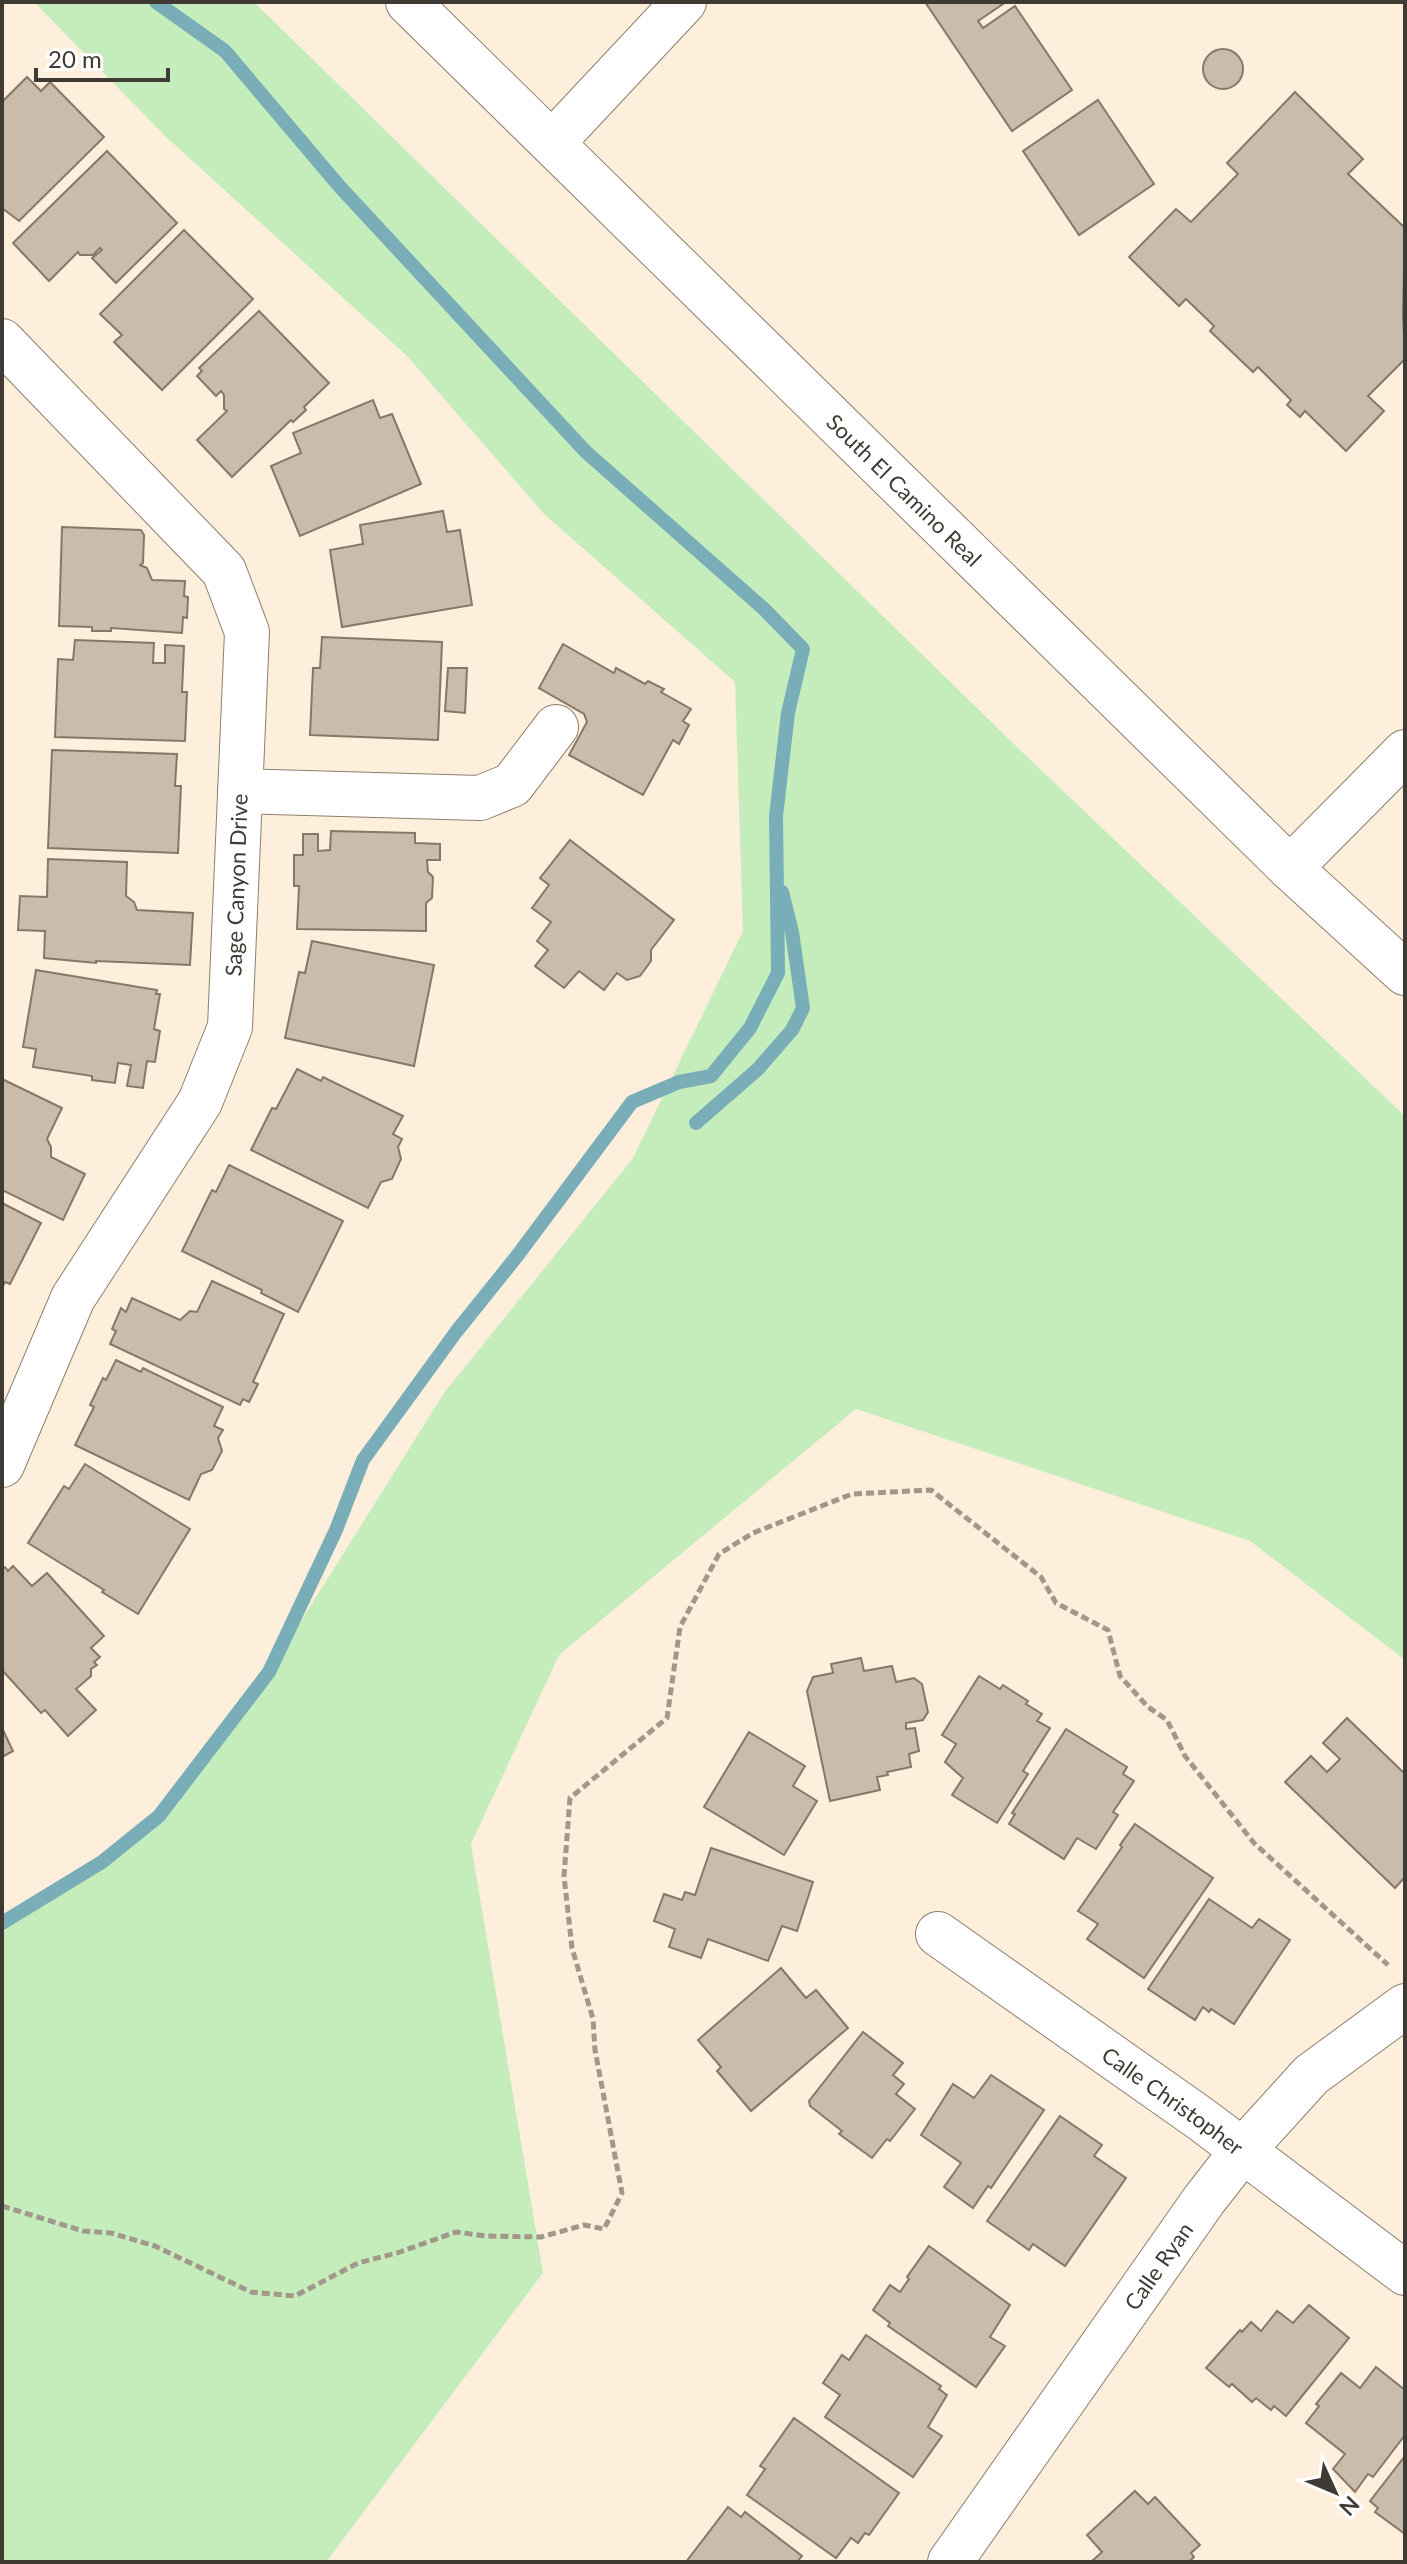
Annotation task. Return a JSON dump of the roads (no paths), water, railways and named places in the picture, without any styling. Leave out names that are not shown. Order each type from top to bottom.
[{"type":"street","name":"South El Camino Real","points":[[408,2],[1290,868],[1405,973]]},
{"type":"street","points":[[552,143],[684,2]]},
{"type":"street","name":"Sage Canyon Drive","points":[[2,341],[224,571],[247,632],[230,1027],[200,1102],[73,1298],[2,1465]]},
{"type":"street","points":[[240,791],[480,798],[512,785],[556,727]]},
{"type":"street","points":[[1290,868],[1405,752]]},
{"type":"street","name":"Calle Christopher","points":[[938,1934],[1243,2150],[1405,2273]]},
{"type":"street","name":"Calle Ryan","points":[[953,2561],[1204,2200],[1243,2150],[1311,2075],[1399,1988]]},
{"type":"waterway","points":[[2,1923],[102,1862],[159,1816],[269,1672],[336,1530],[363,1460],[456,1332],[632,1102],[679,1082],[711,1076],[750,1028],[778,973],[776,816],[788,713],[803,649],[764,609],[586,452],[340,187],[225,51],[156,2]]},
{"type":"waterway","points":[[696,1123],[758,1069],[792,1030],[803,1008],[792,932],[782,892]]}]
